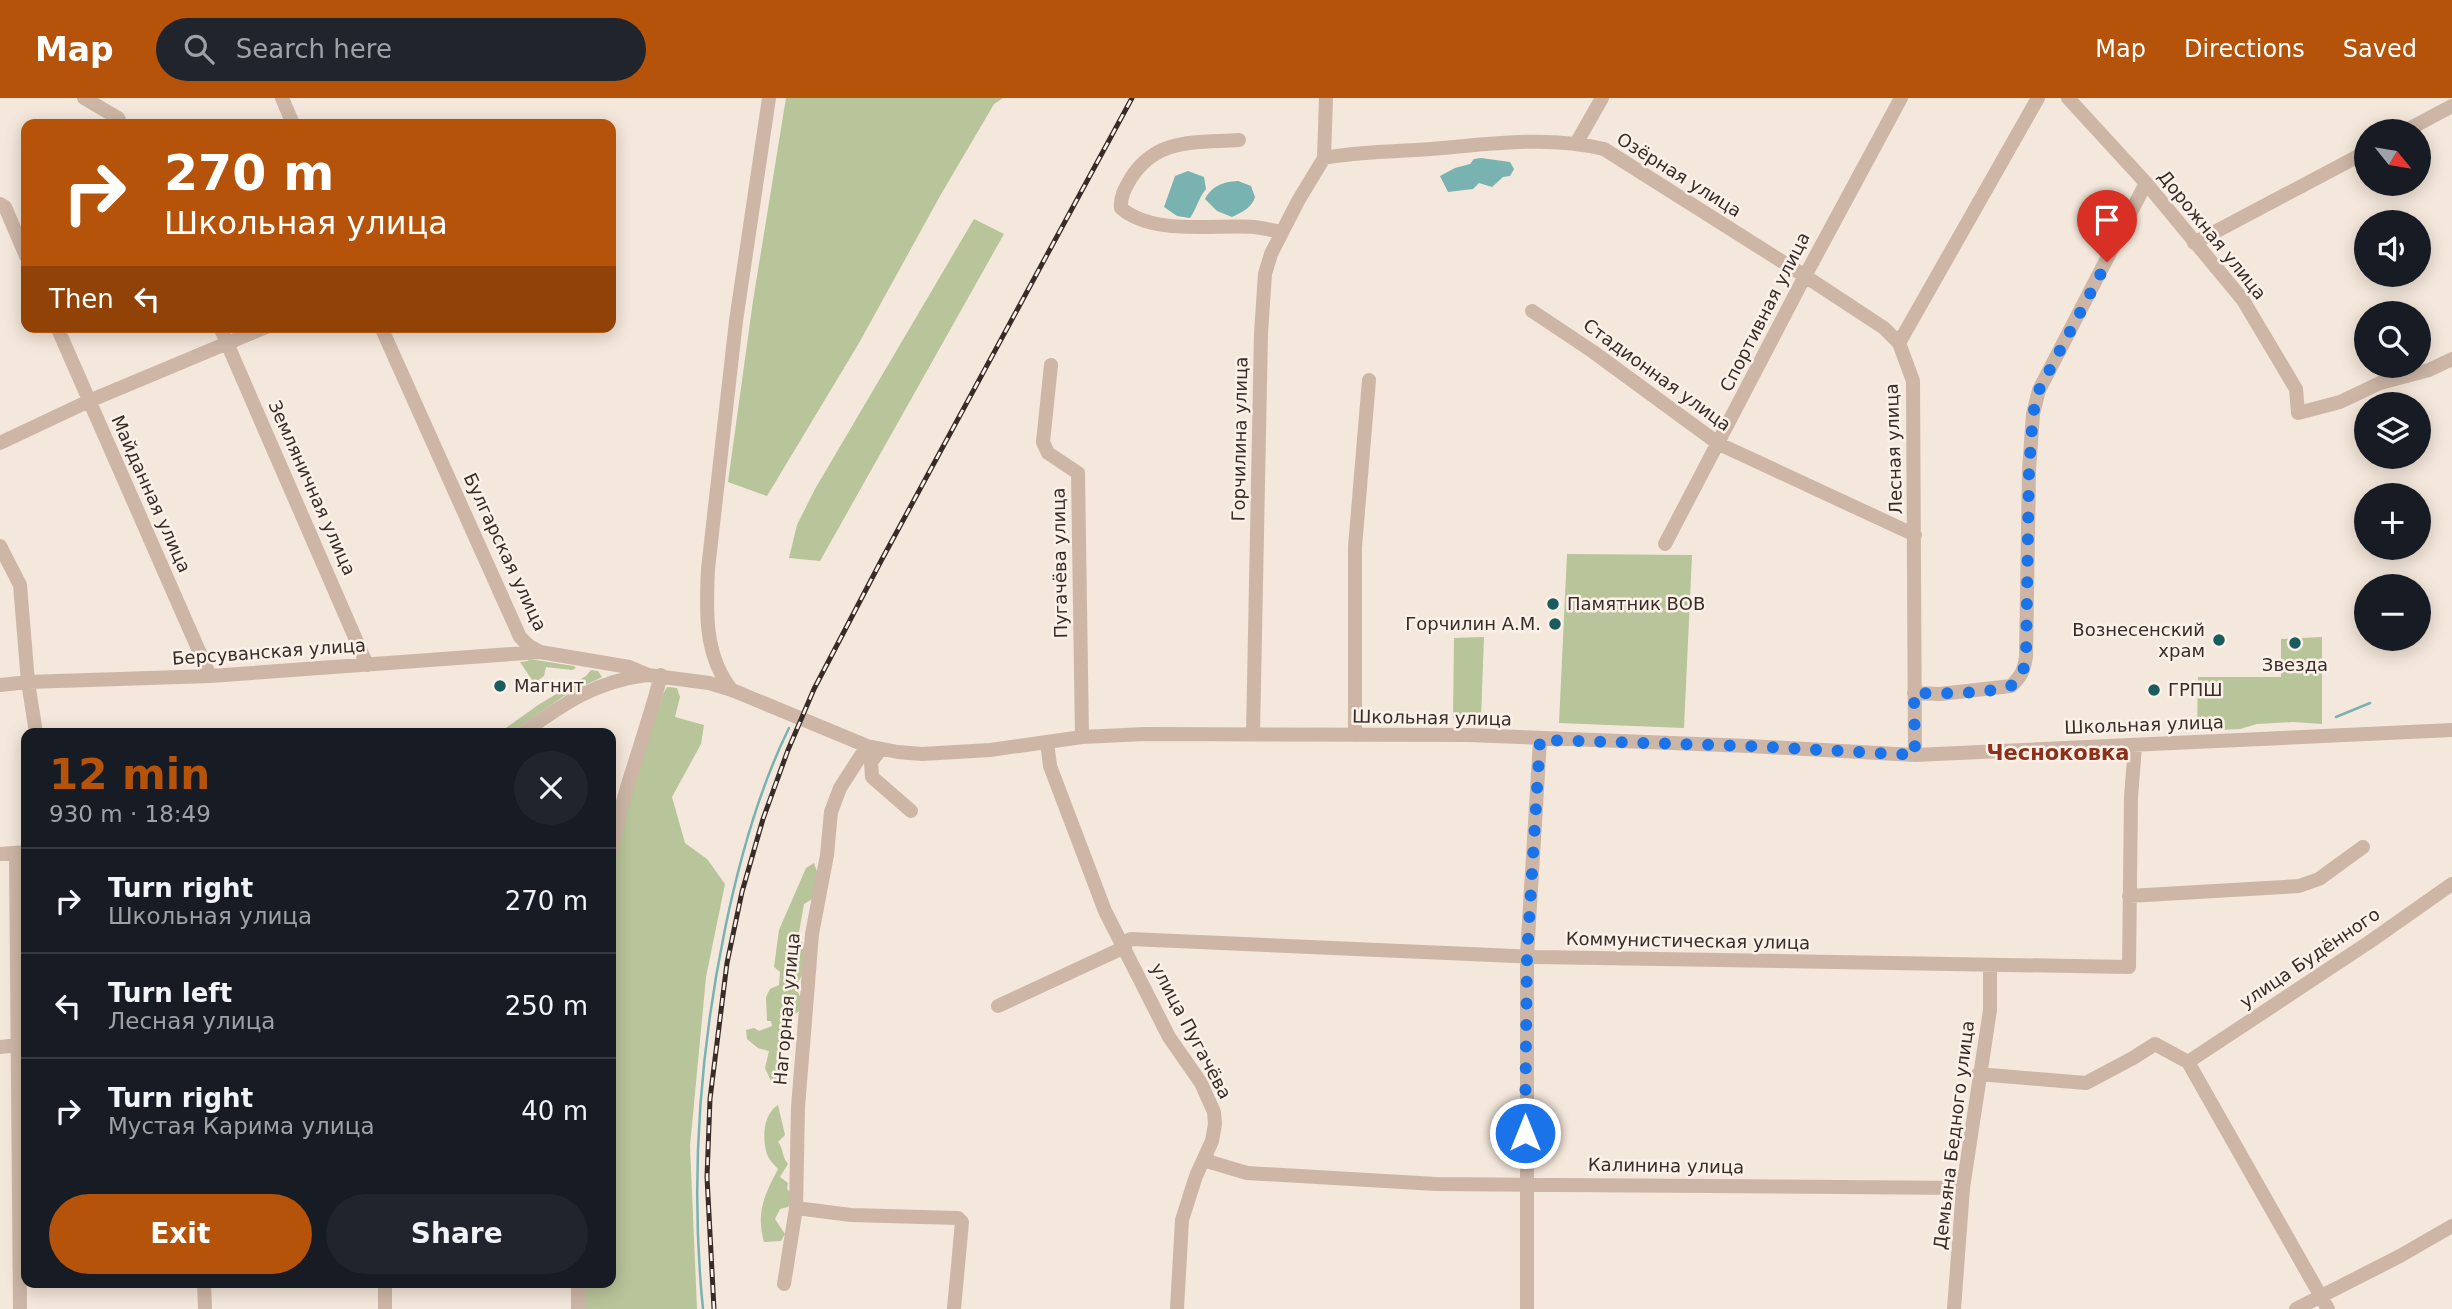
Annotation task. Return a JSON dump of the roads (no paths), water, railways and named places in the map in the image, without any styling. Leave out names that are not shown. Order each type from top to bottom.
[{"type":"street","points":[[84,98],[118,119]]},
{"type":"street","points":[[282,98],[291,119]]},
{"type":"street","points":[[732,690],[720,675],[715,662],[706,601],[708,569],[736,321],[769,98]]},
{"type":"street","points":[[1324,158],[1326,98]]},
{"type":"street","points":[[1577,142],[1602,98]]},
{"type":"street","name":"Спортивная улица","points":[[1665,544],[1901,98]]},
{"type":"street","points":[[1899,343],[2038,98]]},
{"type":"street","name":"Дорожная улица","points":[[2068,98],[2146,183],[2243,300],[2296,388],[2298,413],[2340,402],[2381,383],[2429,370],[2452,359]]},
{"type":"street","points":[[2428,119],[2452,107]]},
{"type":"street","points":[[1239,140],[1171,145],[1151,156],[1134,173],[1124,189],[1121,208],[1128,214],[1156,223],[1257,227],[1281,232]]},
{"type":"street","name":"Озёрная улица","points":[[1324,158],[1356,152],[1506,142],[1577,142],[1604,149],[1805,276],[1884,328],[1899,343]]},
{"type":"street","name":"Горчилина улица","points":[[1253,734],[1262,300],[1265,274],[1281,232],[1324,158]]},
{"type":"street","points":[[2194,243],[2354,158]]},
{"type":"street","points":[[1914,693],[1940,694],[2011,686],[2019,679],[2024,669],[2029,470],[2033,414],[2039,390],[2146,183]]},
{"type":"street","points":[[0,204],[5,207],[21,244]]},
{"type":"street","name":"Стадионная улица","points":[[1532,311],[1592,351],[1719,444],[1915,536]]},
{"type":"street","name":"Майданная улица","points":[[60,333],[210,676]]},
{"type":"street","name":"Земляничная улица","points":[[223,333],[367,665]]},
{"type":"street","points":[[0,443],[89,401],[253,333]]},
{"type":"street","name":"Булгарская улица","points":[[384,333],[520,637],[529,646],[540,652],[629,667],[655,675],[709,682],[835,734]]},
{"type":"street","name":"Лесная улица","points":[[1899,343],[1913,381],[1915,755]]},
{"type":"street","name":"Пугачёва улица","points":[[1051,365],[1043,442],[1048,453],[1078,473],[1082,737]]},
{"type":"street","points":[[1355,735],[1355,547],[1369,380]]},
{"type":"street","points":[[0,546],[20,585],[28,682],[35,728]]},
{"type":"street","name":"Берсуванская улица","points":[[0,685],[210,676],[540,652]]},
{"type":"street","points":[[530,728],[565,702],[606,683],[655,675],[652,712],[616,823]]},
{"type":"street","name":"Школьная улица","points":[[835,734],[874,747],[922,754],[953,754],[1082,737],[1253,734],[1468,736],[1915,755],[2452,730]]},
{"type":"street","points":[[1527,1309],[1527,956],[1540,740]]},
{"type":"street","name":"улица Пугачёва","points":[[1046,741],[1050,766],[1092,881],[1168,1037],[1201,1083],[1214,1112],[1215,1124],[1206,1156],[1196,1176],[1182,1220],[1177,1309]]},
{"type":"street","points":[[2135,746],[2129,896],[2299,886],[2319,879],[2363,847]]},
{"type":"street","points":[[874,747],[872,777],[911,811]]},
{"type":"street","name":"Нагорная улица","points":[[784,1284],[796,1208],[798,1107],[812,934],[827,855],[831,811],[840,788],[874,747]]},
{"type":"street","points":[[0,854],[21,853]]},
{"type":"street","name":"улица Будённого","points":[[2188,1062],[2452,884]]},
{"type":"street","name":"Коммунистическая улица","points":[[998,1006],[1131,939],[1527,956],[2129,967],[2129,896]]},
{"type":"street","name":"Демьяна Бедного улица","points":[[1954,1309],[1963,1188],[1990,1010],[1990,966]]},
{"type":"street","points":[[0,1047],[21,1044]]},
{"type":"street","points":[[1979,1074],[2086,1083],[2155,1044],[2188,1062],[2328,1309]]},
{"type":"street","name":"Калинина улица","points":[[1206,1156],[1210,1162],[1247,1174],[1436,1184],[1963,1188]]},
{"type":"street","points":[[796,1208],[851,1215],[958,1218],[961,1222],[954,1309]]},
{"type":"street","points":[[20,1309],[21,1221]]},
{"type":"street","points":[[2296,1309],[2452,1226]]},
{"type":"street","points":[[204,1288],[205,1309]]},
{"type":"street","points":[[385,1288],[385,1309]]},
{"type":"street","points":[[578,1288],[578,1309]]},
{"type":"water","points":[[1481,158],[1510,162],[1514,169],[1510,176],[1503,177],[1492,187],[1479,183],[1473,189],[1448,192],[1440,176]]},
{"type":"water","points":[[1188,171],[1204,177],[1206,189],[1190,218],[1177,216],[1164,207],[1175,176]]},
{"type":"water","points":[[1238,181],[1251,186],[1255,197],[1249,207],[1232,217],[1217,211],[1205,199],[1211,190],[1219,185]]},
{"type":"waterway","points":[[2336,717],[2370,703]]},
{"type":"waterway","points":[[703,1309],[697,1166],[709,1024],[725,929],[743,852],[768,776],[789,728]]},
{"type":"railway","points":[[714,1309],[707,1177],[710,1099],[727,963],[742,892],[763,819],[814,689],[1132,98]]},
{"type":"place","name":"Памятник ВОВ","points":[[1553,604]]},
{"type":"place","name":"Горчилин А.М.","points":[[1555,624]]},
{"type":"place","name":"Вознесенский храм","points":[[2219,640]]},
{"type":"place","name":"Звезда","points":[[2295,643]]},
{"type":"place","name":"Магнит","points":[[500,686]]},
{"type":"place","name":"ГРПШ","points":[[2154,690]]},
{"type":"district","name":"Чесноковка","points":[[2058,753]]}]
